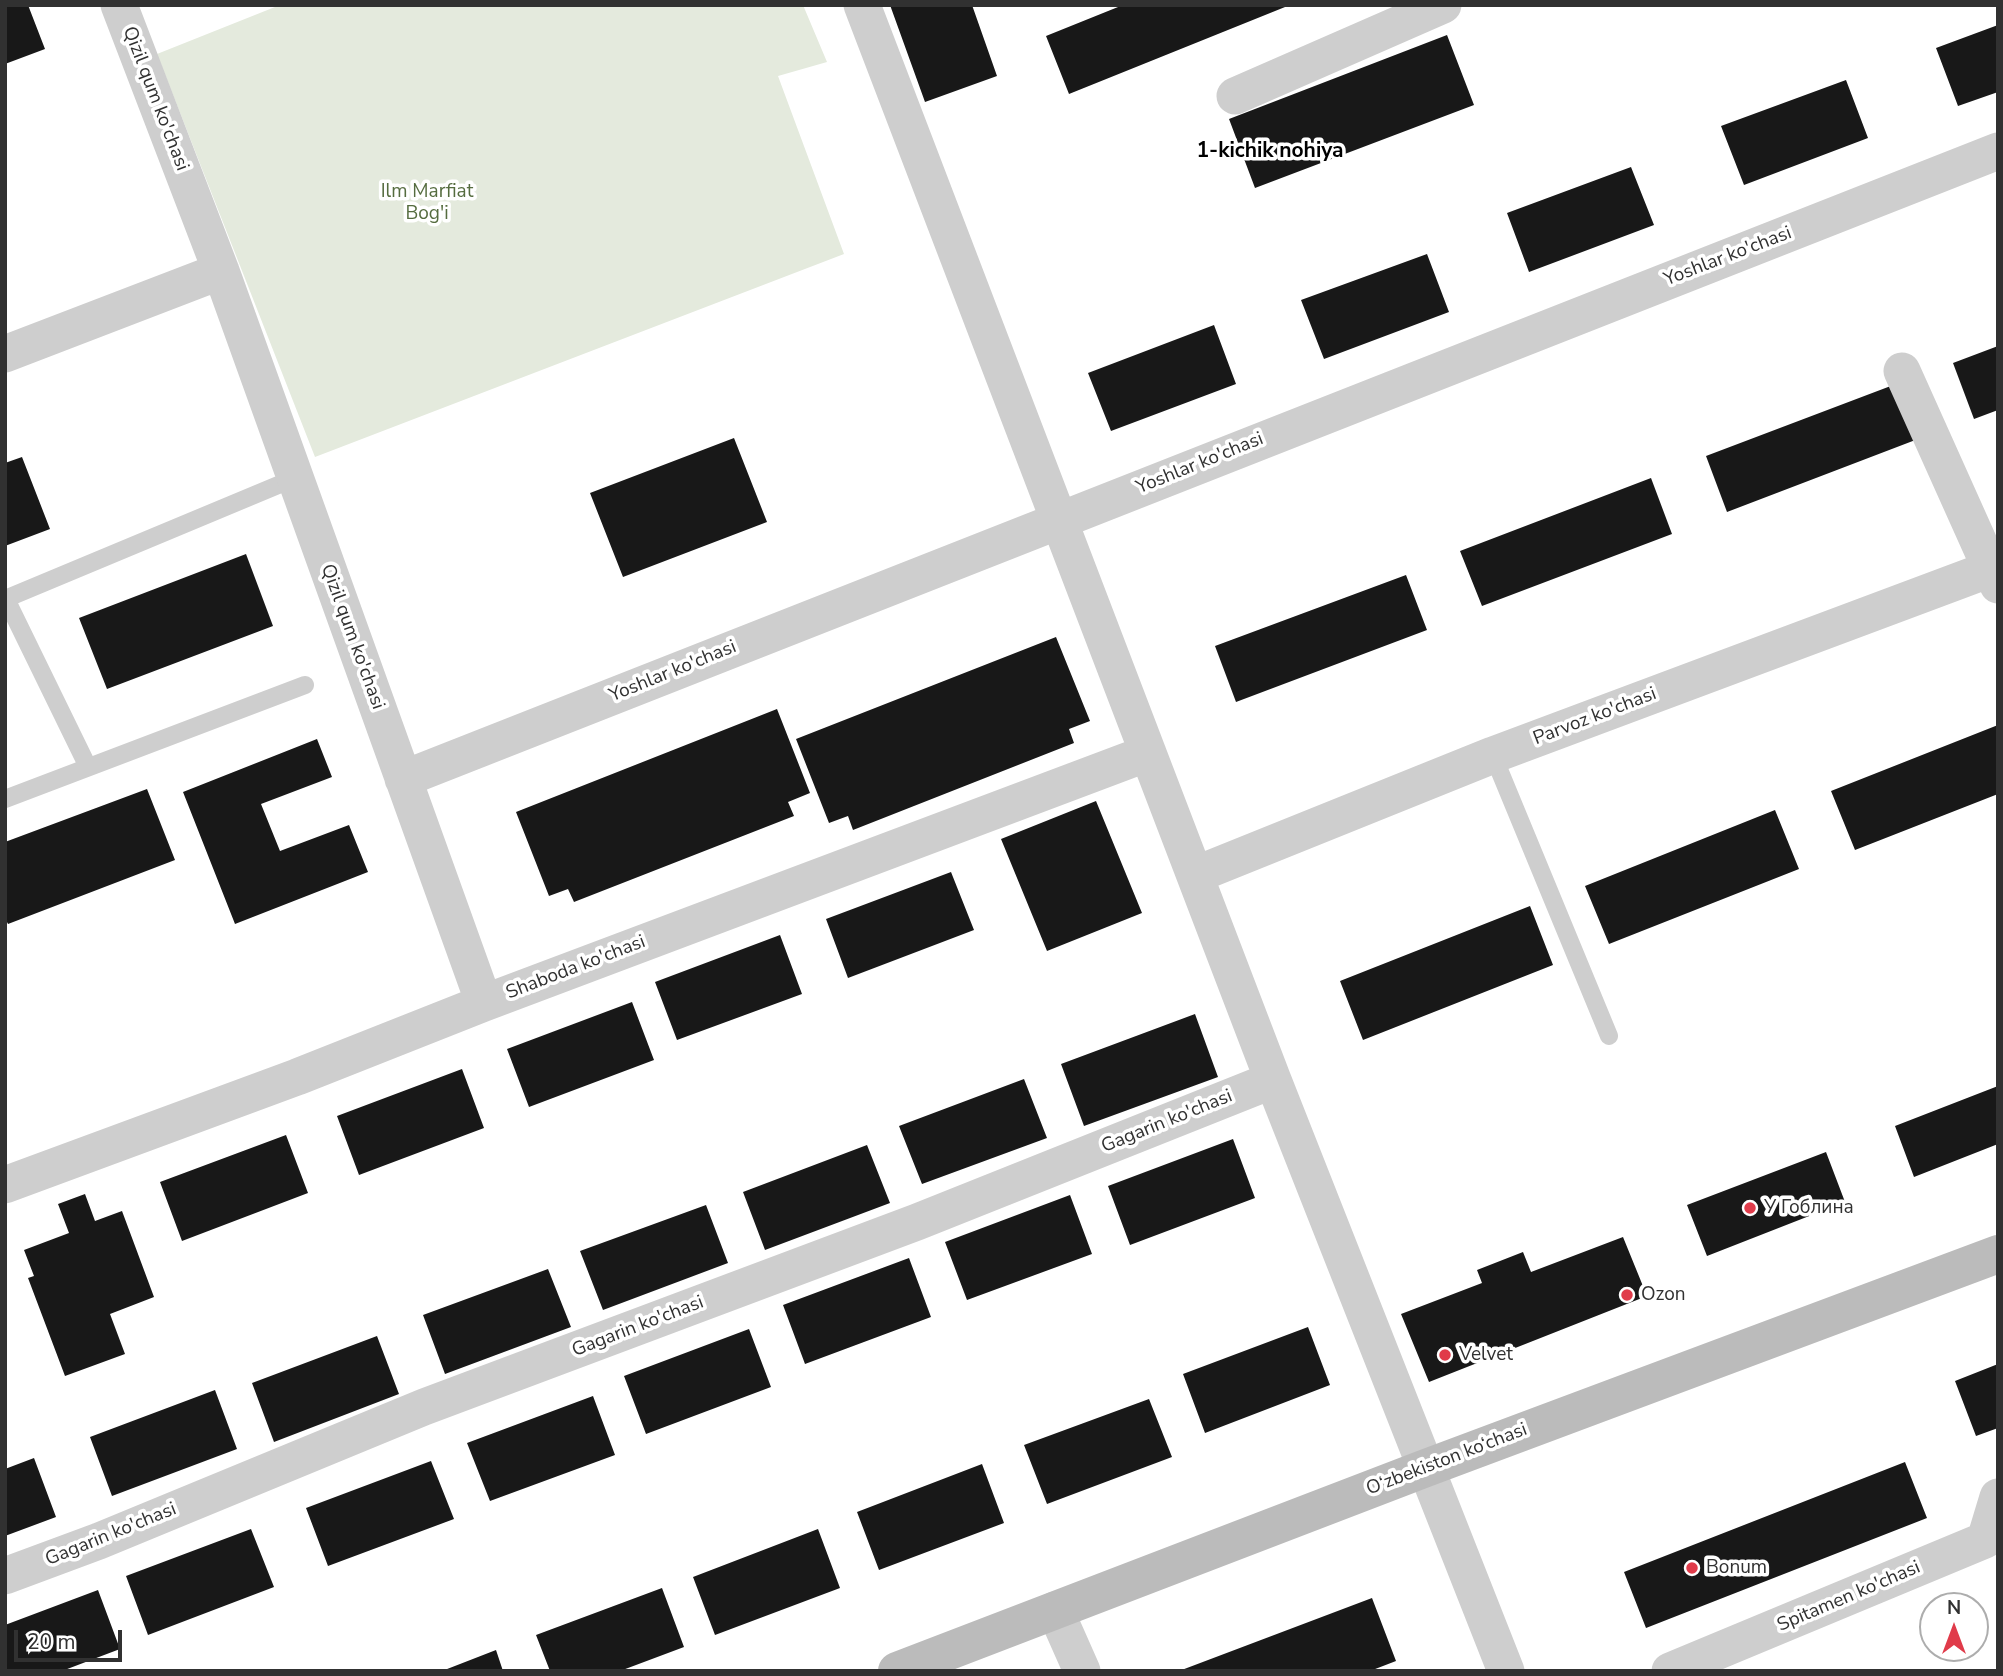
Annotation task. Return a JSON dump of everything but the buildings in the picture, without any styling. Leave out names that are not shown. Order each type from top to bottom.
[{"type":"street","name":"Qizil qum ko'chasi","points":[[119,5],[221,271],[484,1003]]},
{"type":"street","points":[[862,5],[1273,1080],[1506,1671]]},
{"type":"street","points":[[1235,96],[1443,5]]},
{"type":"street","name":"Yoshlar ko'chasi","points":[[403,779],[1998,151]]},
{"type":"street","points":[[5,354],[221,271]]},
{"type":"street","points":[[1902,371],[1996,573]]},
{"type":"street","name":"Parvoz ko'chasi","points":[[1195,875],[1493,755],[1996,573]]},
{"type":"street","name":"Shaboda ko'chasi","points":[[5,1185],[297,1077],[484,1003],[1147,753]]},
{"type":"street","name":"Gagarin ko'chasi","points":[[5,1576],[99,1541],[424,1407],[917,1222],[1273,1080]]},
{"type":"street","name":"O‘zbekiston ko‘chasi","points":[[897,1671],[1426,1468],[1998,1254]]},
{"type":"street","name":"Spitamen ko'chasi","points":[[1670,1671],[1985,1540],[1998,1497]]},
{"type":"street","points":[[1055,1610],[1082,1671]]},
{"type":"lane","points":[[88,766],[5,599],[295,478]]},
{"type":"lane","points":[[5,799],[305,685]]},
{"type":"lane","points":[[1493,755],[1609,1036]]},
{"type":"green space","name":"Ilm Marfiat Bog'i","points":[[280,5],[803,5],[827,62],[778,76],[844,254],[315,457],[157,54]]},
{"type":"place","name":"У Гоблина","points":[[1750,1208]]},
{"type":"place","name":"Ozon","points":[[1627,1295]]},
{"type":"place","name":"Velvet","points":[[1445,1355]]},
{"type":"place","name":"Bonum","points":[[1692,1568]]},
{"type":"district","name":"1-kichik nohiya","points":[[1270,152]]}]
